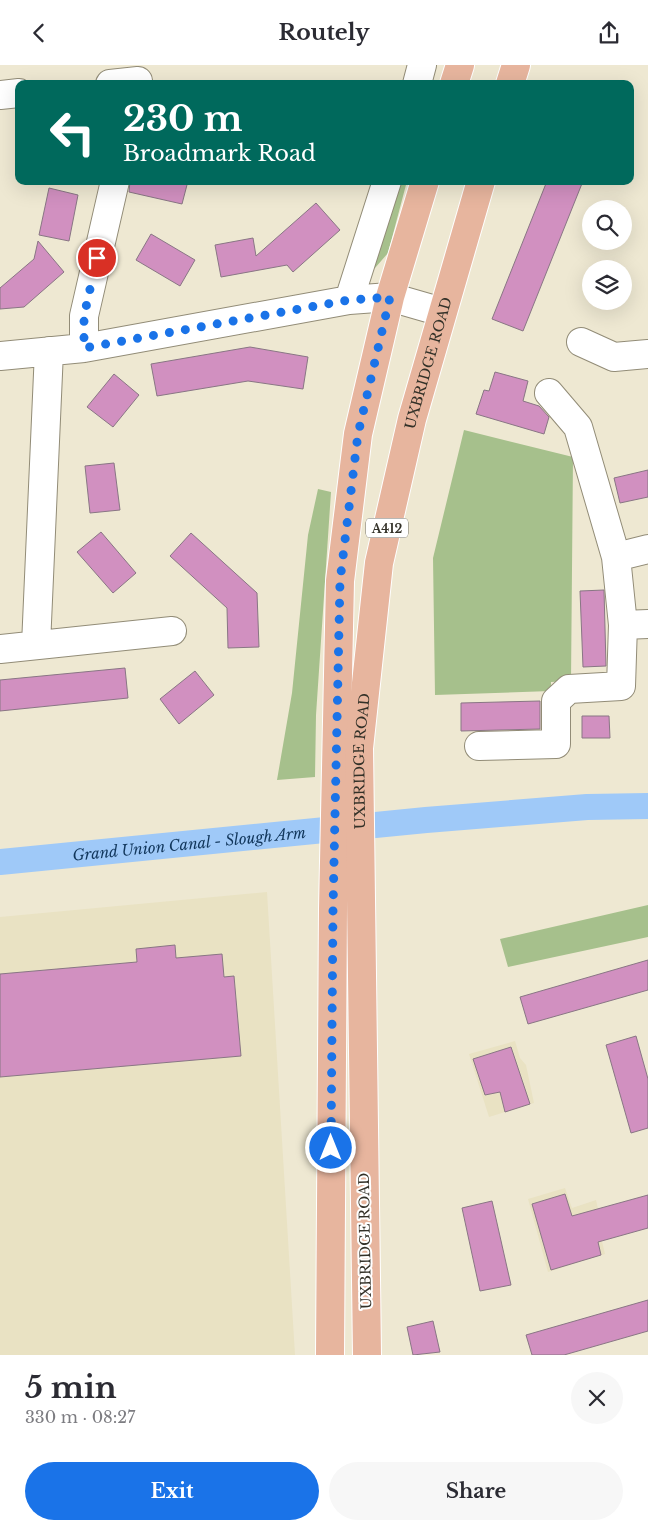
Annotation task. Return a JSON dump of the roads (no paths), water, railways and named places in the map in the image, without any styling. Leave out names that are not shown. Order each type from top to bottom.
[{"type":"main road","points":[[455,80],[460,65]]},
{"type":"main road","points":[[511,80],[516,65]]},
{"type":"main road","name":"UXBRIDGE ROAD","points":[[368,1355],[360,908],[347,748],[340,581],[356,444],[390,297],[424,185]]},
{"type":"main road","name":"UXBRIDGE ROAD","points":[[330,1355],[333,909],[347,748],[379,563],[412,419],[480,185]]},
{"type":"street","points":[[418,80],[422,65]]},
{"type":"street","points":[[127,80],[140,77]]},
{"type":"street","points":[[0,95],[15,93]]},
{"type":"street","points":[[84,348],[84,316],[114,185]]},
{"type":"street","points":[[349,300],[386,185]]},
{"type":"street","points":[[0,356],[84,348],[349,300],[390,297],[442,312]]},
{"type":"street","points":[[581,342],[614,357],[648,354]]},
{"type":"street","points":[[36,645],[49,351]]},
{"type":"street","points":[[479,746],[556,744],[556,701],[569,689],[621,686],[635,625],[578,427],[549,393]]},
{"type":"street","points":[[616,557],[648,549]]},
{"type":"street","points":[[0,649],[172,631]]},
{"type":"waterway","name":"Grand Union Canal - Slough Arm","points":[[0,862],[426,820],[587,807],[648,806]]}]
